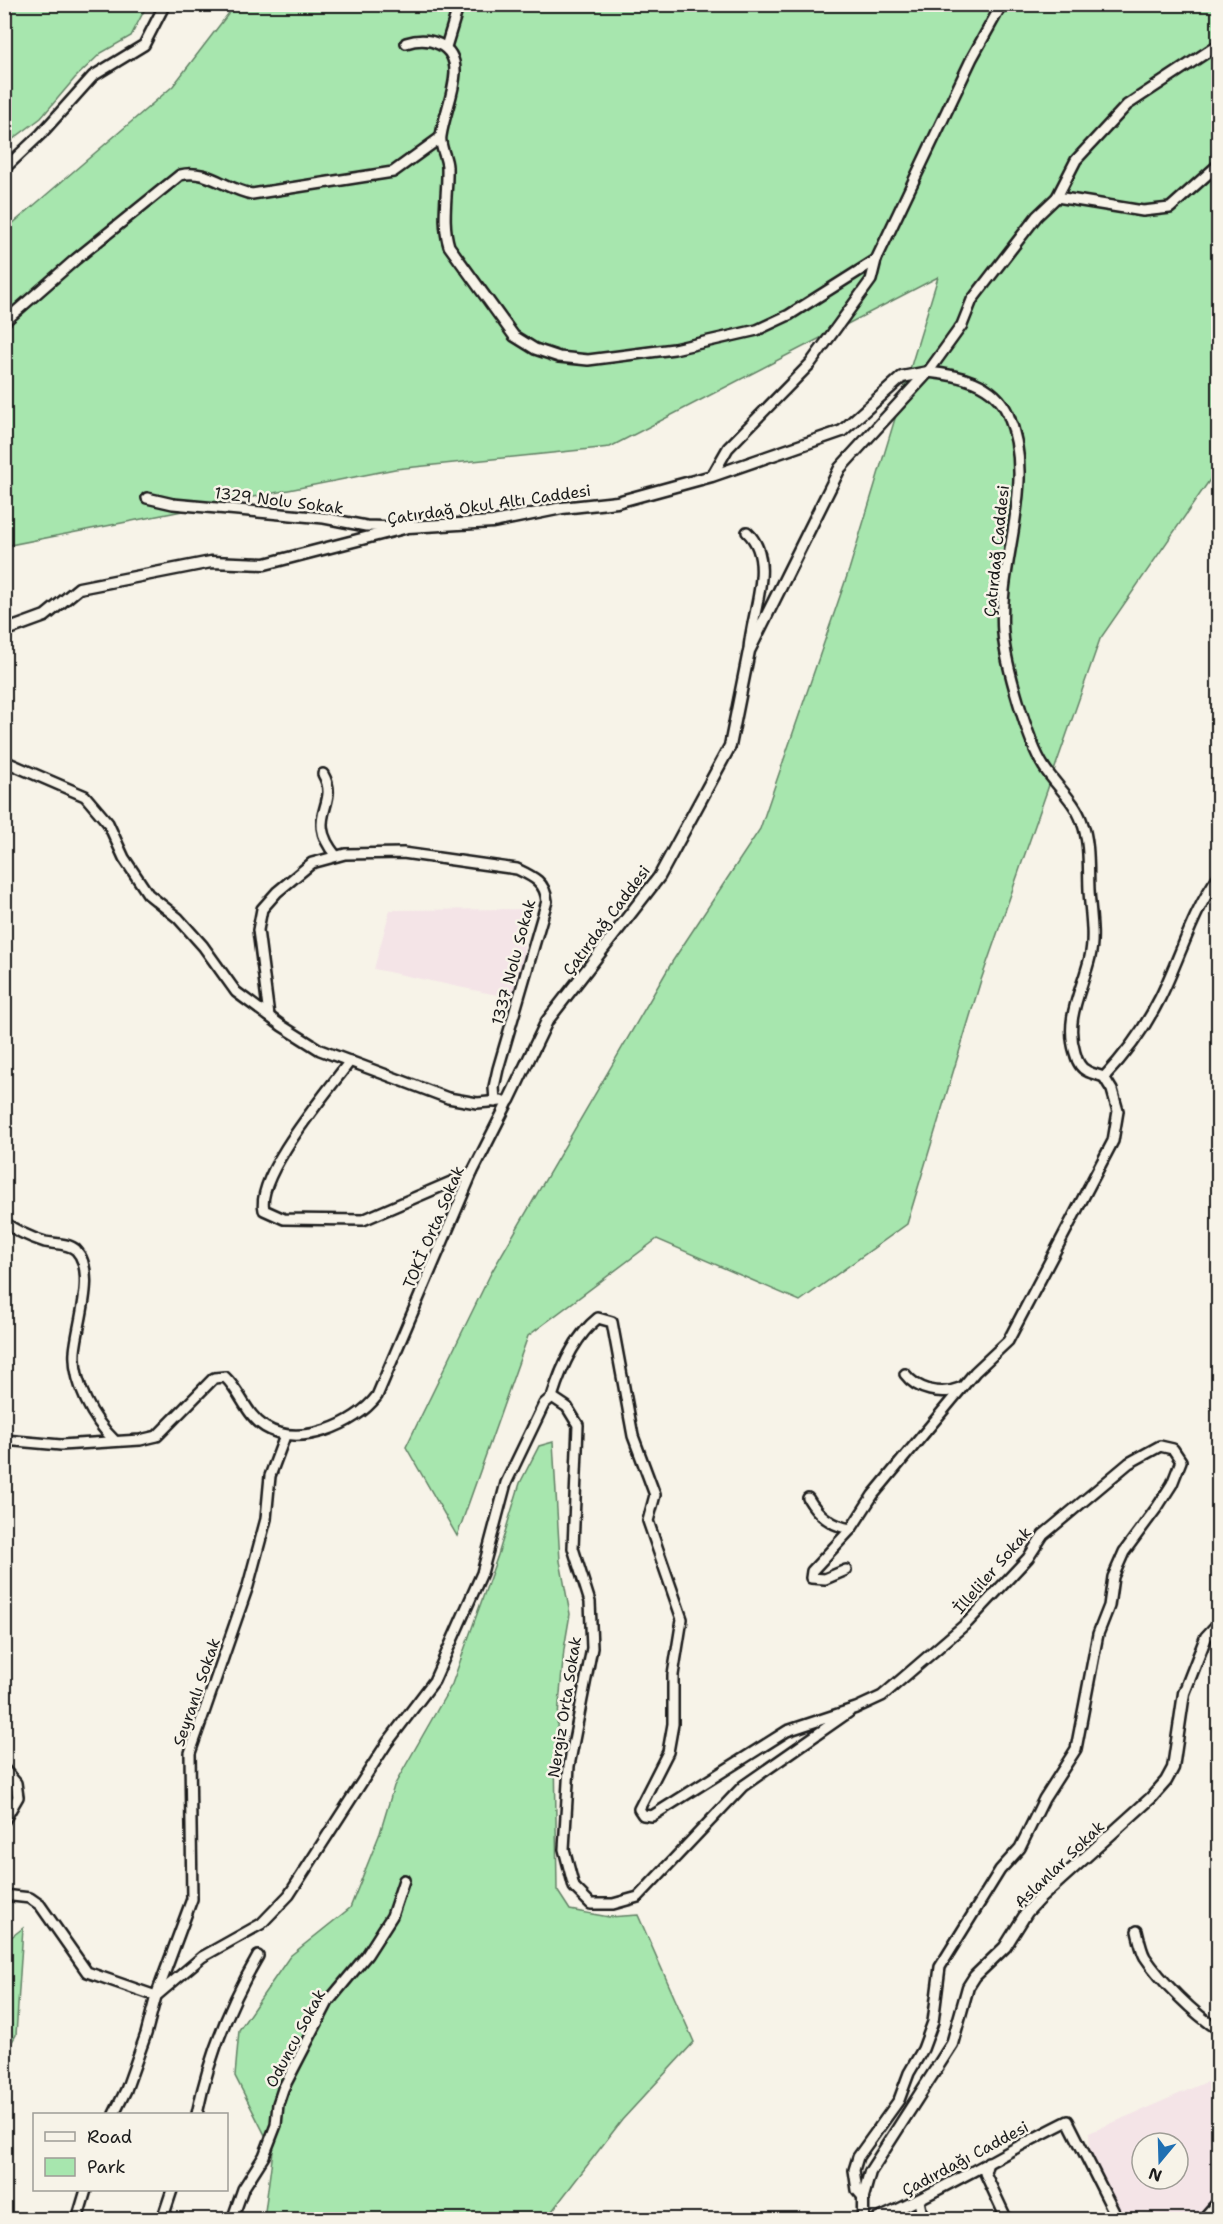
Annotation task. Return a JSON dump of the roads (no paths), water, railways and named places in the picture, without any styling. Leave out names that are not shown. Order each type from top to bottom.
[{"type":"street","points":[[4,169],[41,134],[93,76],[144,45],[165,4]]},
{"type":"street","points":[[459,4],[446,47],[455,72],[440,138],[447,165],[444,231],[448,246],[514,336],[536,350],[559,357],[588,360],[674,349],[757,330],[789,315],[876,260]]},
{"type":"street","points":[[712,476],[728,448],[810,364],[871,280],[876,260],[972,58],[1002,4]]},
{"type":"street","points":[[406,43],[420,39],[446,47]]},
{"type":"street","points":[[928,372],[962,325],[972,300],[1037,216],[1057,198],[1076,160],[1127,105],[1218,45]]},
{"type":"street","points":[[4,322],[76,259],[180,175],[201,173],[237,192],[252,195],[393,172],[440,138]]},
{"type":"street","points":[[1057,198],[1143,211],[1170,208],[1218,165]]},
{"type":"street","name":"Çatırdağ Okul Altı Caddesi","points":[[4,631],[45,616],[79,588],[211,562],[265,564],[408,527],[493,522],[562,508],[617,502],[712,476],[842,431],[902,377],[928,372]]},
{"type":"street","name":"Çatırdağ Caddesi","points":[[509,1100],[547,1021],[659,877],[730,746],[748,651],[840,468],[928,372],[962,376],[991,393],[1007,412],[1013,430],[1019,493],[1002,603],[1003,635],[1012,679],[1036,753],[1043,767],[1078,811],[1084,826],[1088,850],[1092,939],[1090,957],[1072,1008],[1071,1040],[1077,1062],[1085,1071],[1104,1077]]},
{"type":"street","name":"1329 Nolu Sokak","points":[[147,498],[173,504],[324,519],[366,526],[408,527]]},
{"type":"street","points":[[747,532],[757,541],[761,555],[759,596],[748,651]]},
{"type":"street","points":[[4,761],[85,796],[108,823],[124,858],[148,894],[178,918],[203,946],[236,992],[269,1016],[320,1050],[448,1098],[477,1103],[509,1100]]},
{"type":"street","points":[[323,774],[329,785],[321,831],[327,845],[336,856]]},
{"type":"street","name":"1337 Nolu Sokak","points":[[269,1016],[258,930],[262,909],[277,892],[312,863],[336,856],[380,853],[437,856],[517,869],[534,877],[545,887],[547,901],[498,1069],[494,1087],[495,1102]]},
{"type":"street","points":[[846,1570],[818,1581],[811,1578],[812,1571],[851,1529],[873,1495],[962,1387],[1008,1341],[1113,1141],[1118,1111],[1112,1090],[1104,1077],[1139,1035],[1160,998],[1198,911],[1218,877]]},
{"type":"street","points":[[350,1062],[287,1146],[265,1187],[261,1199],[264,1210],[284,1219],[363,1220],[472,1173]]},
{"type":"street","name":"TOKİ Orta Sokak","points":[[285,1436],[317,1433],[367,1409],[377,1396],[472,1173],[509,1100]]},
{"type":"street","points":[[4,1222],[33,1237],[74,1248],[82,1259],[86,1286],[75,1354],[77,1367],[84,1394],[106,1432],[116,1441]]},
{"type":"street","name":"İlleliler Sokak","points":[[552,1397],[565,1363],[588,1326],[598,1318],[612,1322],[633,1436],[655,1495],[648,1521],[682,1619],[673,1675],[673,1724],[668,1752],[639,1809],[642,1815],[652,1816],[787,1731],[856,1708],[882,1696],[947,1642],[1008,1580],[1042,1535],[1106,1481],[1129,1463],[1160,1446],[1173,1449],[1181,1461],[1172,1484],[1124,1552],[1113,1577],[1109,1606],[1098,1634],[1076,1749],[1044,1799],[1020,1848],[999,1870],[940,1967],[933,2022],[923,2049],[909,2073],[899,2100],[858,2157],[854,2170],[857,2190],[863,2197]]},
{"type":"street","points":[[905,1374],[915,1384],[934,1391],[948,1391],[962,1387]]},
{"type":"street","points":[[4,1440],[61,1445],[157,1436],[214,1378],[225,1377],[233,1384],[249,1412],[265,1427],[285,1436]]},
{"type":"street","points":[[115,2113],[126,2090],[146,2034],[156,1996],[202,1957],[261,1924],[289,1895],[381,1751],[434,1681],[482,1573],[506,1483],[544,1404],[552,1397]]},
{"type":"street","name":"Nergiz Orta Sokak","points":[[552,1397],[567,1407],[578,1425],[573,1548],[590,1602],[592,1648],[569,1766],[564,1849],[574,1887],[591,1904],[612,1904],[638,1897],[743,1786],[856,1708]]},
{"type":"street","name":"Seyranlı Sokak","points":[[156,1996],[192,1899],[190,1753],[248,1586],[266,1519],[270,1476],[285,1436]]},
{"type":"street","points":[[808,1498],[820,1515],[838,1526],[851,1529]]},
{"type":"street","name":"Aslanlar Sokak","points":[[863,2220],[863,2197],[873,2166],[952,2044],[968,1987],[975,1976],[1005,1947],[1027,1912],[1038,1900],[1151,1798],[1166,1781],[1176,1753],[1184,1693],[1206,1637],[1218,1624]]},
{"type":"street","points":[[4,1769],[16,1783],[18,1797],[4,1821]]},
{"type":"street","name":"Oduncu Sokak","points":[[232,2220],[243,2189],[264,2156],[276,2125],[278,2104],[283,2089],[328,2002],[367,1955],[392,1916],[404,1880]]},
{"type":"street","points":[[4,1895],[30,1898],[40,1905],[87,1972],[156,1996]]},
{"type":"street","points":[[1137,1931],[1144,1956],[1152,1966],[1191,2007],[1218,2029]]},
{"type":"street","points":[[197,2113],[202,2089],[217,2046],[258,1956]]},
{"type":"street","name":"Çadırdağı Caddesi","points":[[875,2220],[919,2201],[1068,2121],[1118,2220]]},
{"type":"street","points":[[988,2163],[985,2173],[1007,2220]]},
{"type":"street","points":[[76,2220],[86,2191]]},
{"type":"street","points":[[162,2220],[172,2191]]},
{"type":"street","points":[[919,2201],[923,2220]]},
{"type":"street","points":[[1202,2220],[1218,2202]]}]
